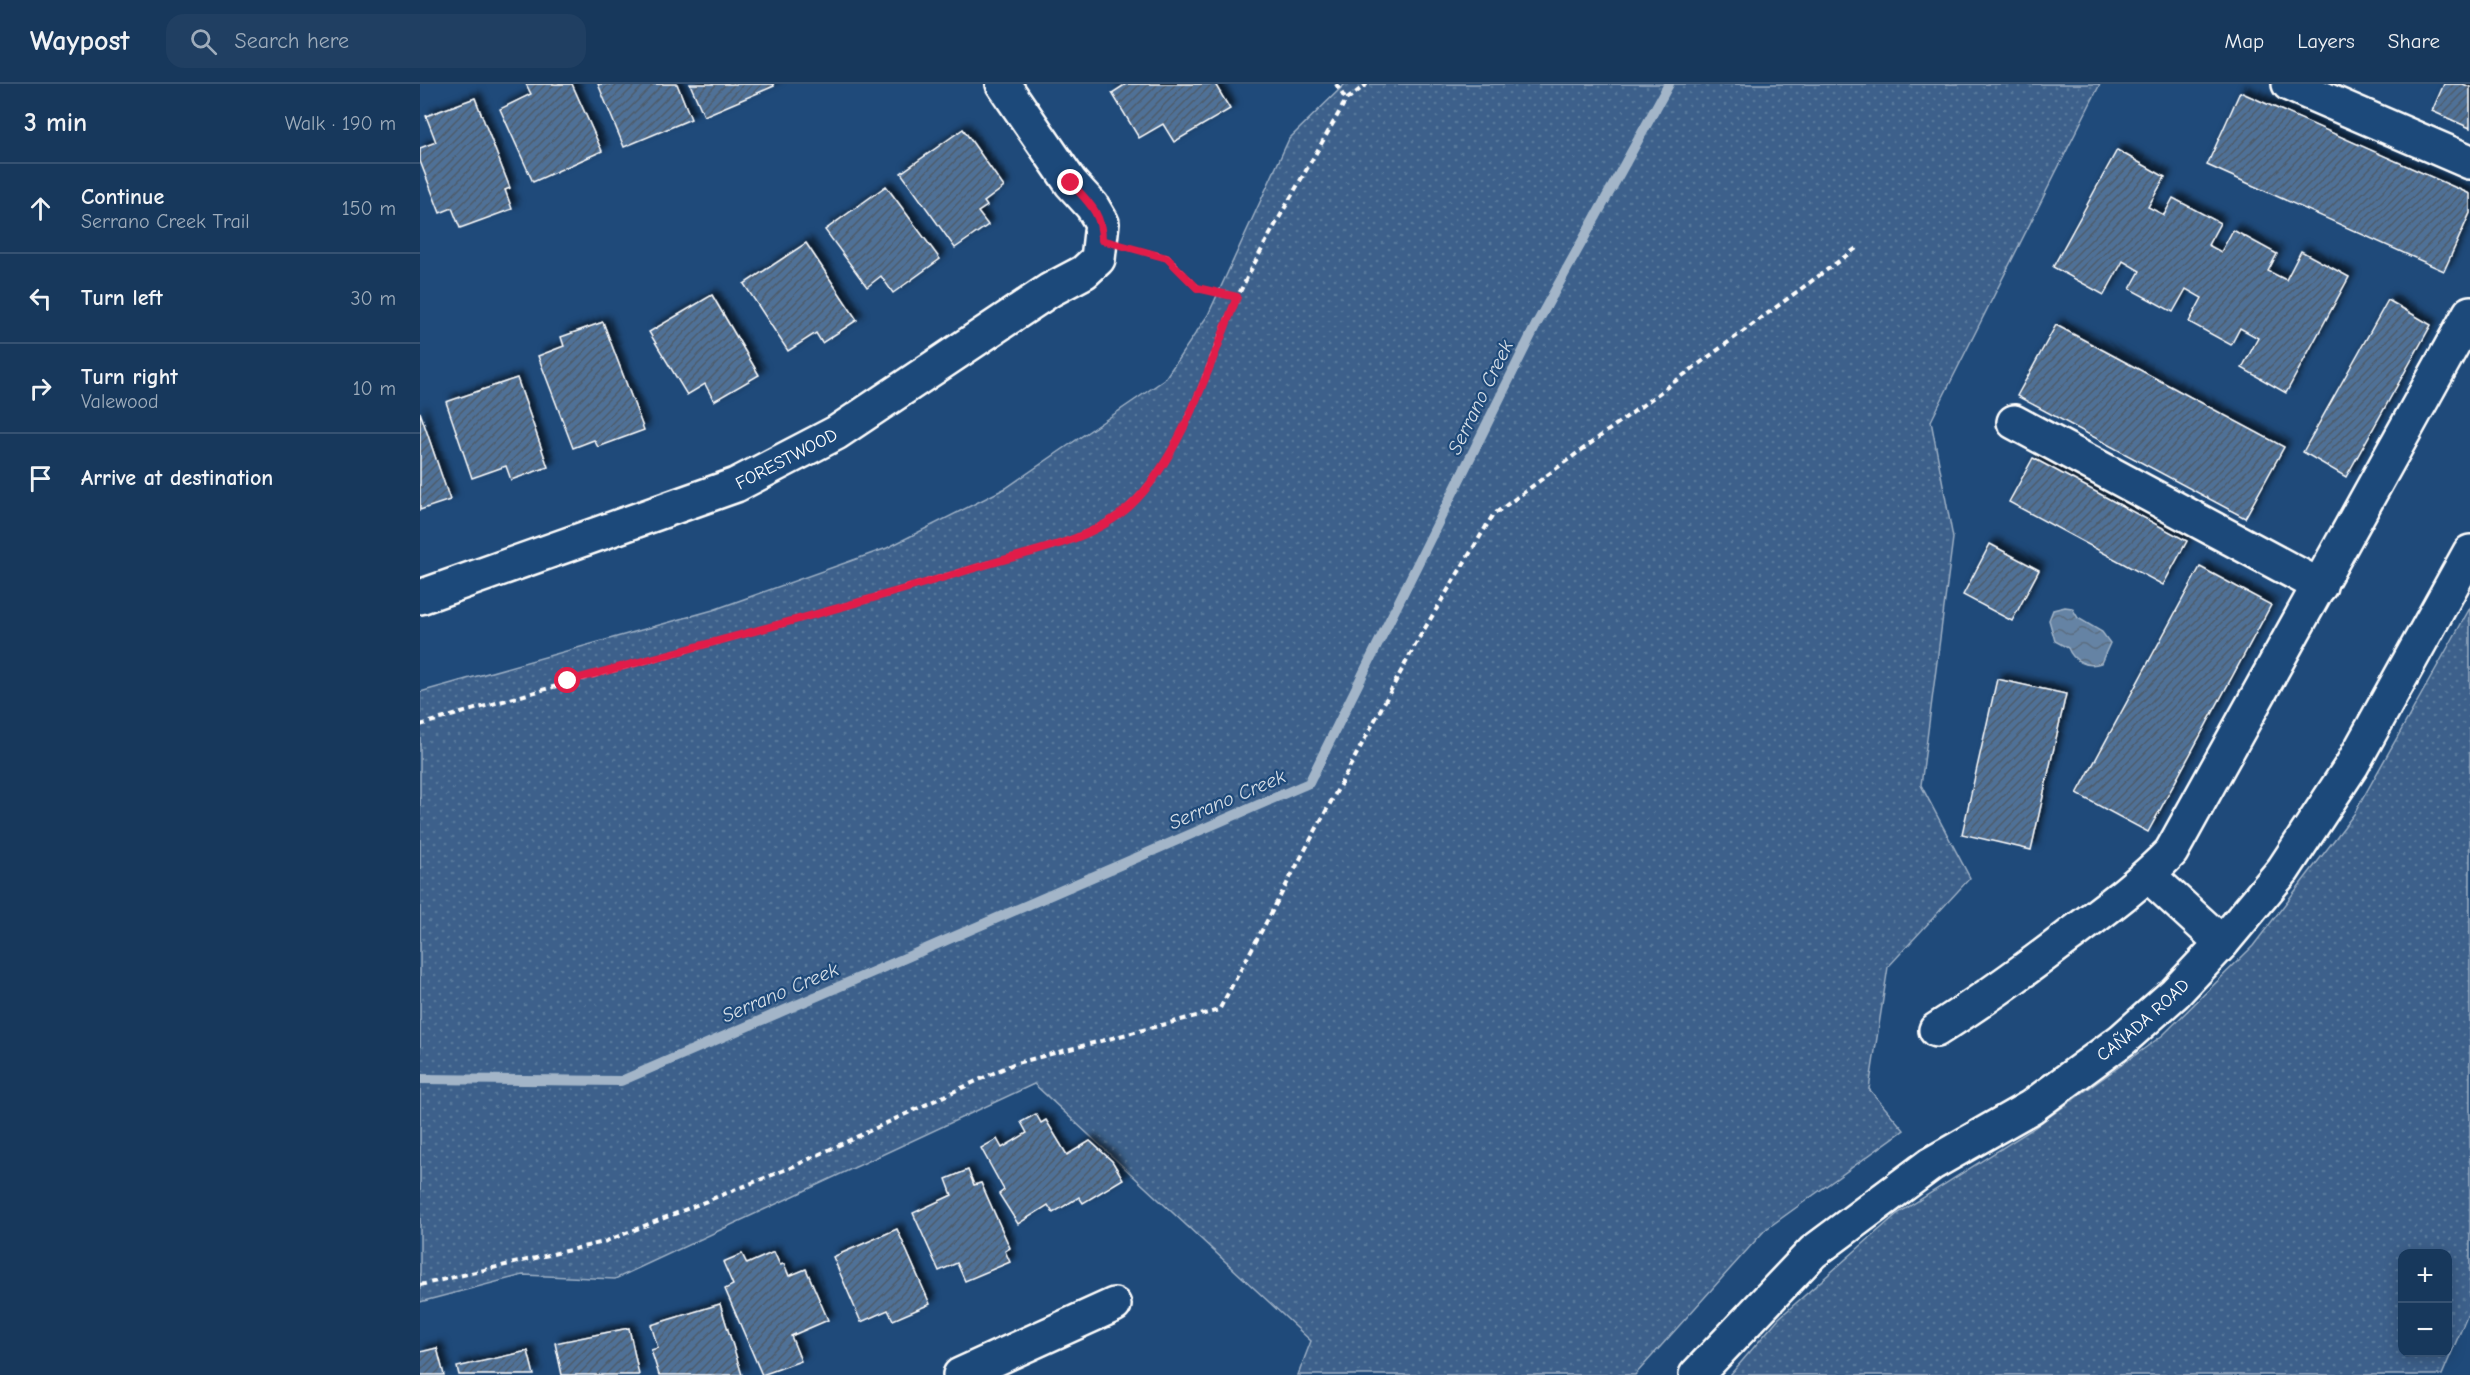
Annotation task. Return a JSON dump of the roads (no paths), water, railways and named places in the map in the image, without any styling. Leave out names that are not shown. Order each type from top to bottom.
[{"type":"street","name":"FORESTWOOD","points":[[420,597],[736,485],[836,433],[1050,290],[1084,272],[1098,259],[1102,240],[1102,223],[1092,207],[1071,183],[1004,84]]},
{"type":"street","points":[[2289,84],[2470,162]]},
{"type":"street","points":[[1936,1030],[1988,997],[2148,875],[2171,852],[2470,313]]},
{"type":"street","points":[[2014,422],[2320,586]]},
{"type":"street","name":"CAÑADA ROAD","points":[[1696,1375],[1813,1252],[1931,1164],[2031,1107],[2122,1040],[2175,993],[2222,943],[2283,870],[2352,765],[2470,552]]},
{"type":"street","points":[[2148,875],[2222,943]]},
{"type":"street","points":[[960,1375],[1114,1305]]},
{"type":"water","points":[[2072,608],[2078,618],[2102,632],[2110,643],[2101,663],[2091,665],[2081,662],[2073,657],[2068,648],[2055,641],[2049,620],[2053,610]]},
{"type":"waterway","name":"Serrano Creek","points":[[420,1079],[621,1081],[1309,783],[1536,325],[1669,84]]}]
